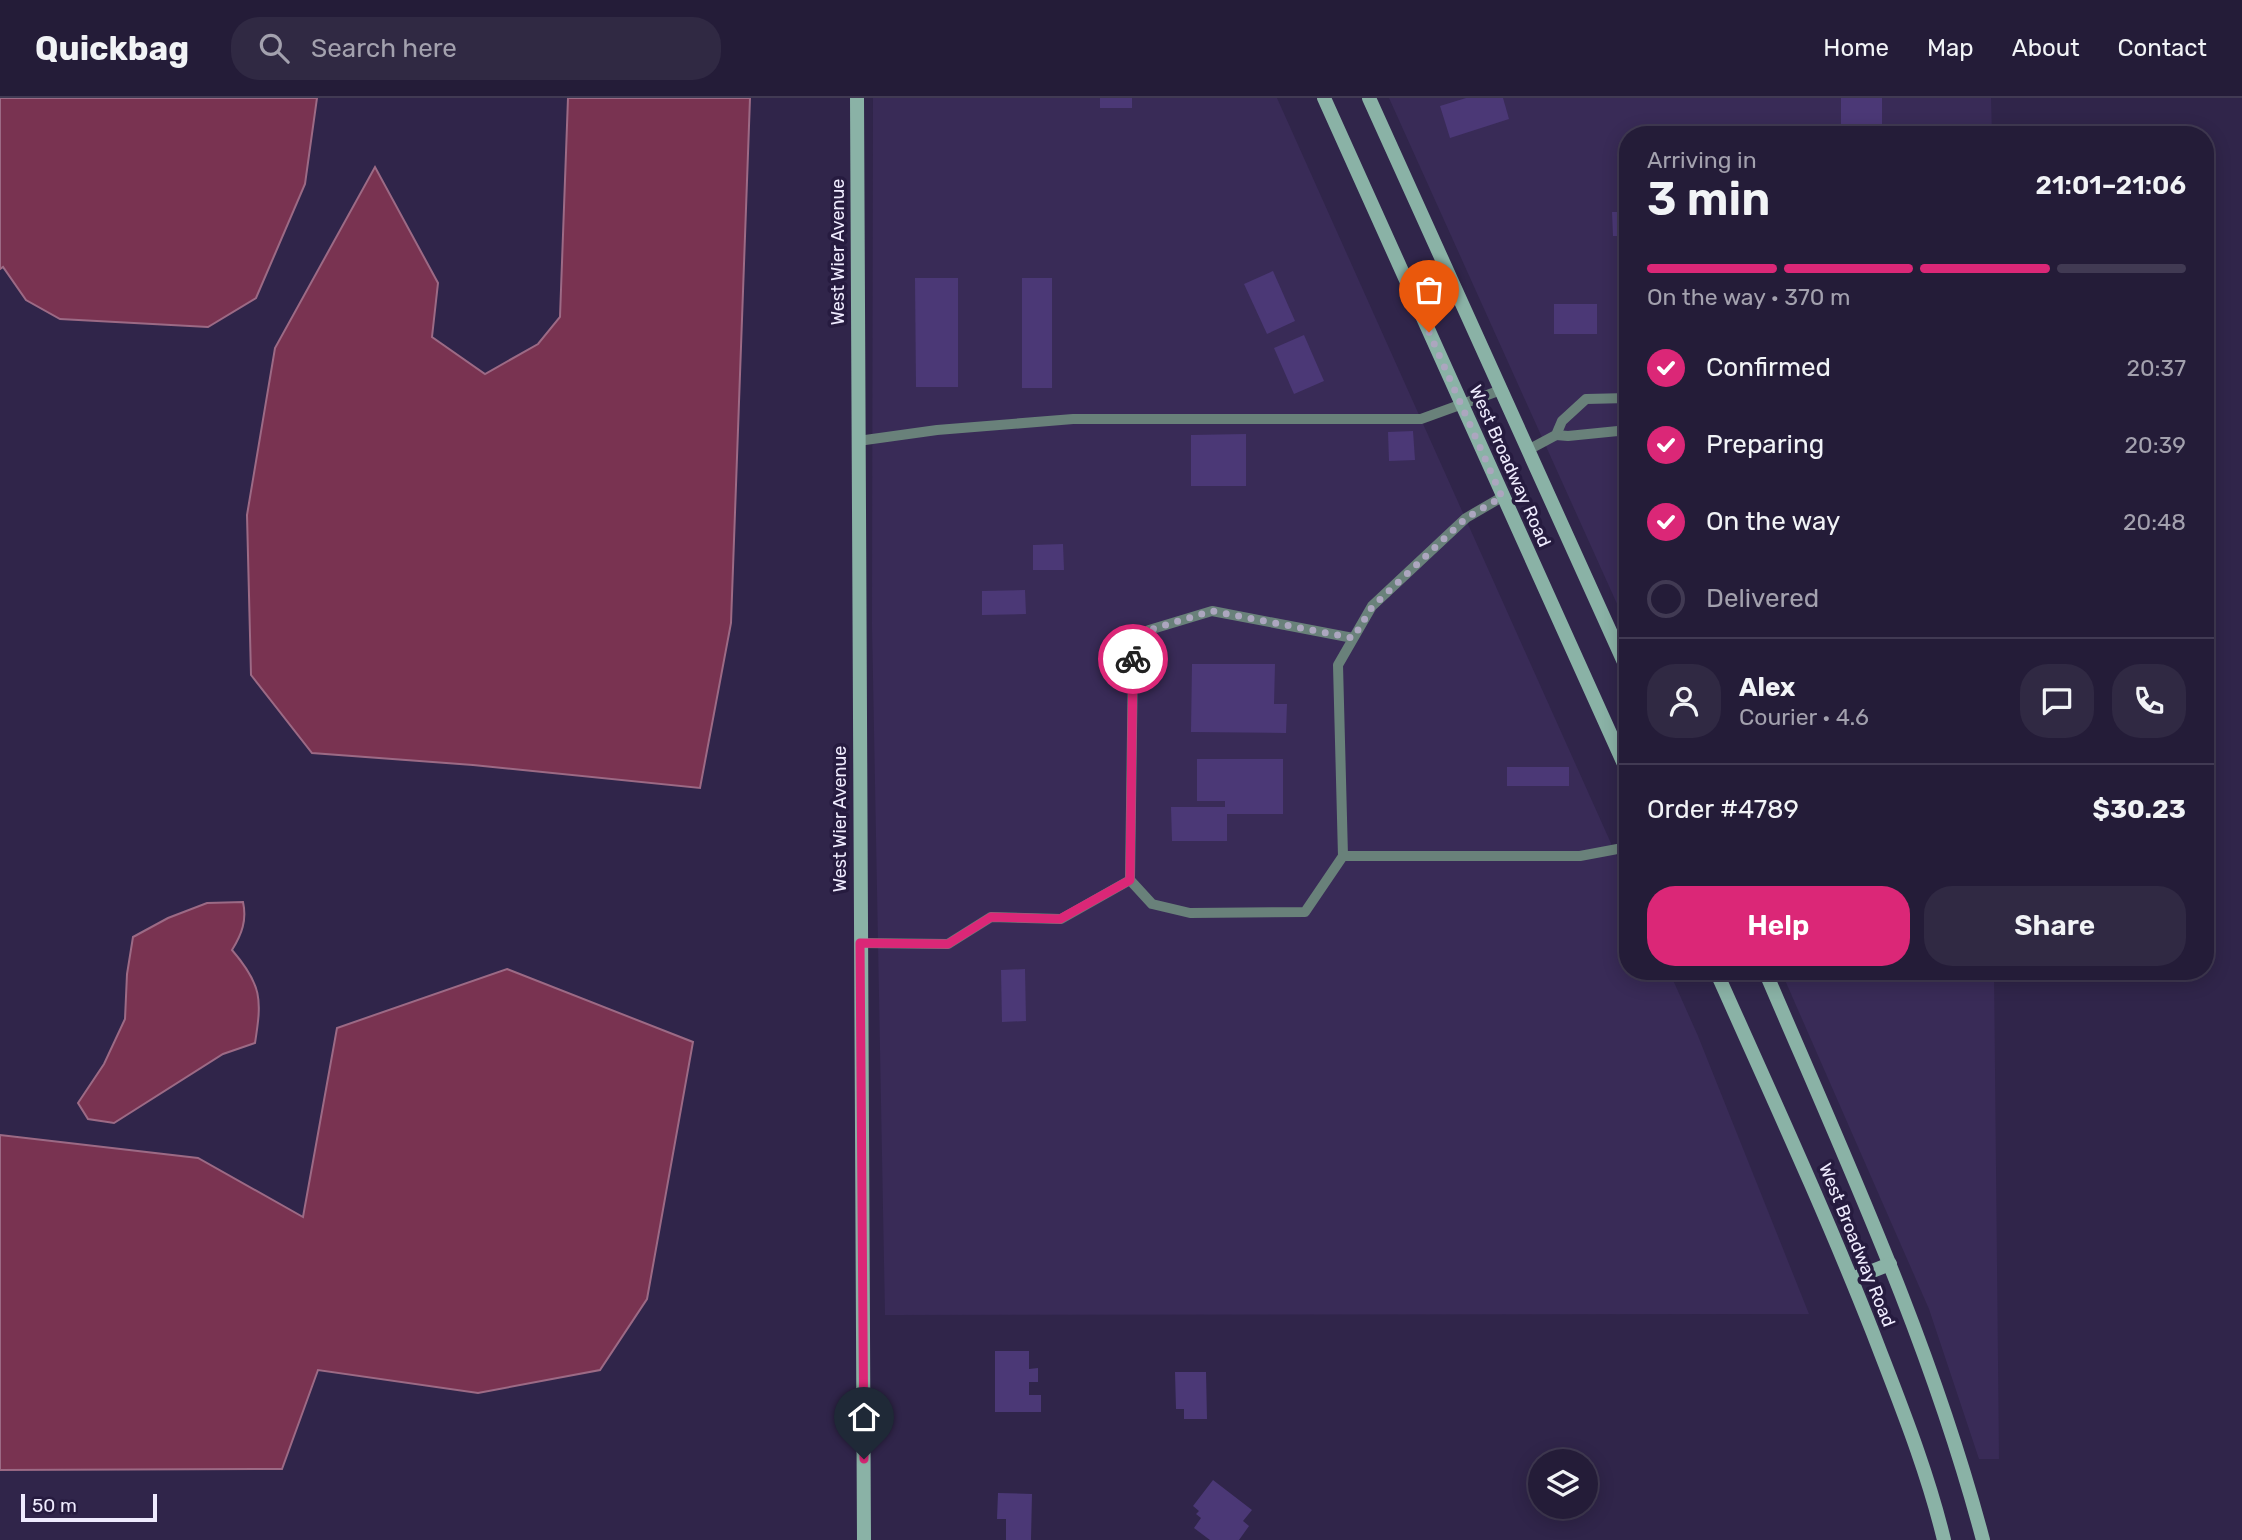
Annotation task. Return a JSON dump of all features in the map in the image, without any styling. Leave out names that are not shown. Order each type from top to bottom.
[{"type":"main road","name":"West Wier Avenue","points":[[857,98],[864,1540]]},
{"type":"main road","name":"West Broadway Road","points":[[1324,98],[1619,754]]},
{"type":"main road","name":"West Broadway Road","points":[[1369,98],[1619,651]]},
{"type":"main road","name":"West Broadway Road","points":[[1720,980],[1802,1160],[1852,1279],[1908,1425],[1944,1540]]},
{"type":"main road","name":"West Broadway Road","points":[[1769,980],[1890,1264],[1948,1421],[1983,1540]]},
{"type":"main road","points":[[1852,1279],[1890,1264]]},
{"type":"lane","points":[[858,442],[937,429],[1073,419],[1422,419],[1501,390]]},
{"type":"lane","points":[[1556,435],[1562,421],[1586,399],[1619,398]]},
{"type":"lane","points":[[1528,450],[1556,435],[1619,430]]},
{"type":"lane","points":[[1353,638],[1212,611],[1149,630],[1133,658],[1130,880],[1152,904],[1190,913],[1305,912],[1343,856],[1338,665],[1372,607],[1466,518],[1502,497]]},
{"type":"lane","points":[[1343,856],[1580,856],[1619,849]]},
{"type":"lane","points":[[860,943],[948,944],[991,917],[1060,919],[1130,880]]},
{"type":"shaded area","points":[[0,98],[317,98],[305,184],[256,298],[208,327],[60,319],[26,300],[3,267],[0,269]]},
{"type":"shaded area","points":[[568,98],[750,98],[731,623],[700,788],[473,765],[312,753],[251,675],[247,515],[275,348],[375,167],[438,283],[432,337],[485,374],[538,344],[560,317]]},
{"type":"shaded area","points":[[873,98],[1277,98],[1619,861],[1619,980],[1673,980],[1809,1314],[885,1315],[872,624]]},
{"type":"shaded area","points":[[1389,98],[1991,98],[1992,126],[1619,126],[1619,608]]},
{"type":"shaded area","points":[[243,902],[243,927],[232,950],[249,973],[257,993],[259,1015],[255,1043],[223,1054],[114,1123],[88,1119],[78,1103],[104,1064],[125,1019],[127,974],[133,937],[168,918],[207,903]]},
{"type":"shaded area","points":[[507,969],[693,1042],[647,1299],[600,1370],[478,1393],[318,1370],[282,1469],[0,1470],[0,1135],[198,1158],[303,1217],[337,1028]]},
{"type":"shaded area","points":[[1785,980],[1994,980],[1999,1459],[1979,1459],[1929,1309]]},
{"type":"building","points":[[1100,98],[1132,98],[1132,108],[1100,108]]},
{"type":"building","points":[[1466,98],[1503,98],[1509,119],[1450,138],[1440,106]]},
{"type":"building","points":[[1841,98],[1882,98],[1882,126],[1841,126]]},
{"type":"building","points":[[1612,212],[1619,212],[1619,236],[1613,236]]},
{"type":"building","points":[[1273,271],[1295,321],[1267,334],[1244,284]]},
{"type":"building","points":[[915,278],[958,278],[958,387],[916,387]]},
{"type":"building","points":[[1022,278],[1052,278],[1052,388],[1022,388]]},
{"type":"building","points":[[1554,304],[1597,304],[1597,334],[1554,334]]},
{"type":"building","points":[[1304,335],[1324,381],[1294,394],[1274,348]]},
{"type":"building","points":[[1413,431],[1415,460],[1389,461],[1388,432]]},
{"type":"building","points":[[1246,434],[1246,486],[1191,486],[1191,435]]},
{"type":"building","points":[[1063,544],[1064,570],[1033,570],[1033,545]]},
{"type":"building","points":[[1025,590],[1026,614],[982,615],[982,591]]},
{"type":"building","points":[[1192,664],[1275,664],[1274,704],[1287,704],[1286,733],[1191,732]]},
{"type":"building","points":[[1197,759],[1283,759],[1283,814],[1227,814],[1227,841],[1172,841],[1171,807],[1225,807],[1225,801],[1197,801]]},
{"type":"building","points":[[1507,767],[1569,767],[1569,786],[1507,786]]},
{"type":"building","points":[[1025,969],[1026,1021],[1002,1022],[1001,970]]},
{"type":"building","points":[[995,1351],[1029,1351],[1029,1369],[1038,1368],[1038,1382],[1029,1382],[1029,1395],[1041,1395],[1041,1412],[995,1412]]},
{"type":"building","points":[[1175,1372],[1206,1372],[1207,1419],[1184,1419],[1184,1409],[1176,1409]]},
{"type":"building","points":[[1213,1480],[1252,1510],[1243,1521],[1249,1526],[1239,1540],[1210,1540],[1194,1528],[1201,1518],[1196,1514],[1199,1511],[1193,1506]]},
{"type":"building","points":[[998,1493],[1032,1494],[1031,1540],[1006,1540],[1006,1519],[997,1519]]},
{"type":"way so far","points":[[1133,659],[1149,630],[1212,611],[1353,638],[1372,607],[1466,518],[1502,497],[1429,332]]},
{"type":"route","points":[[864,1459],[860,943],[948,944],[991,917],[1060,919],[1130,880],[1133,659]]}]
